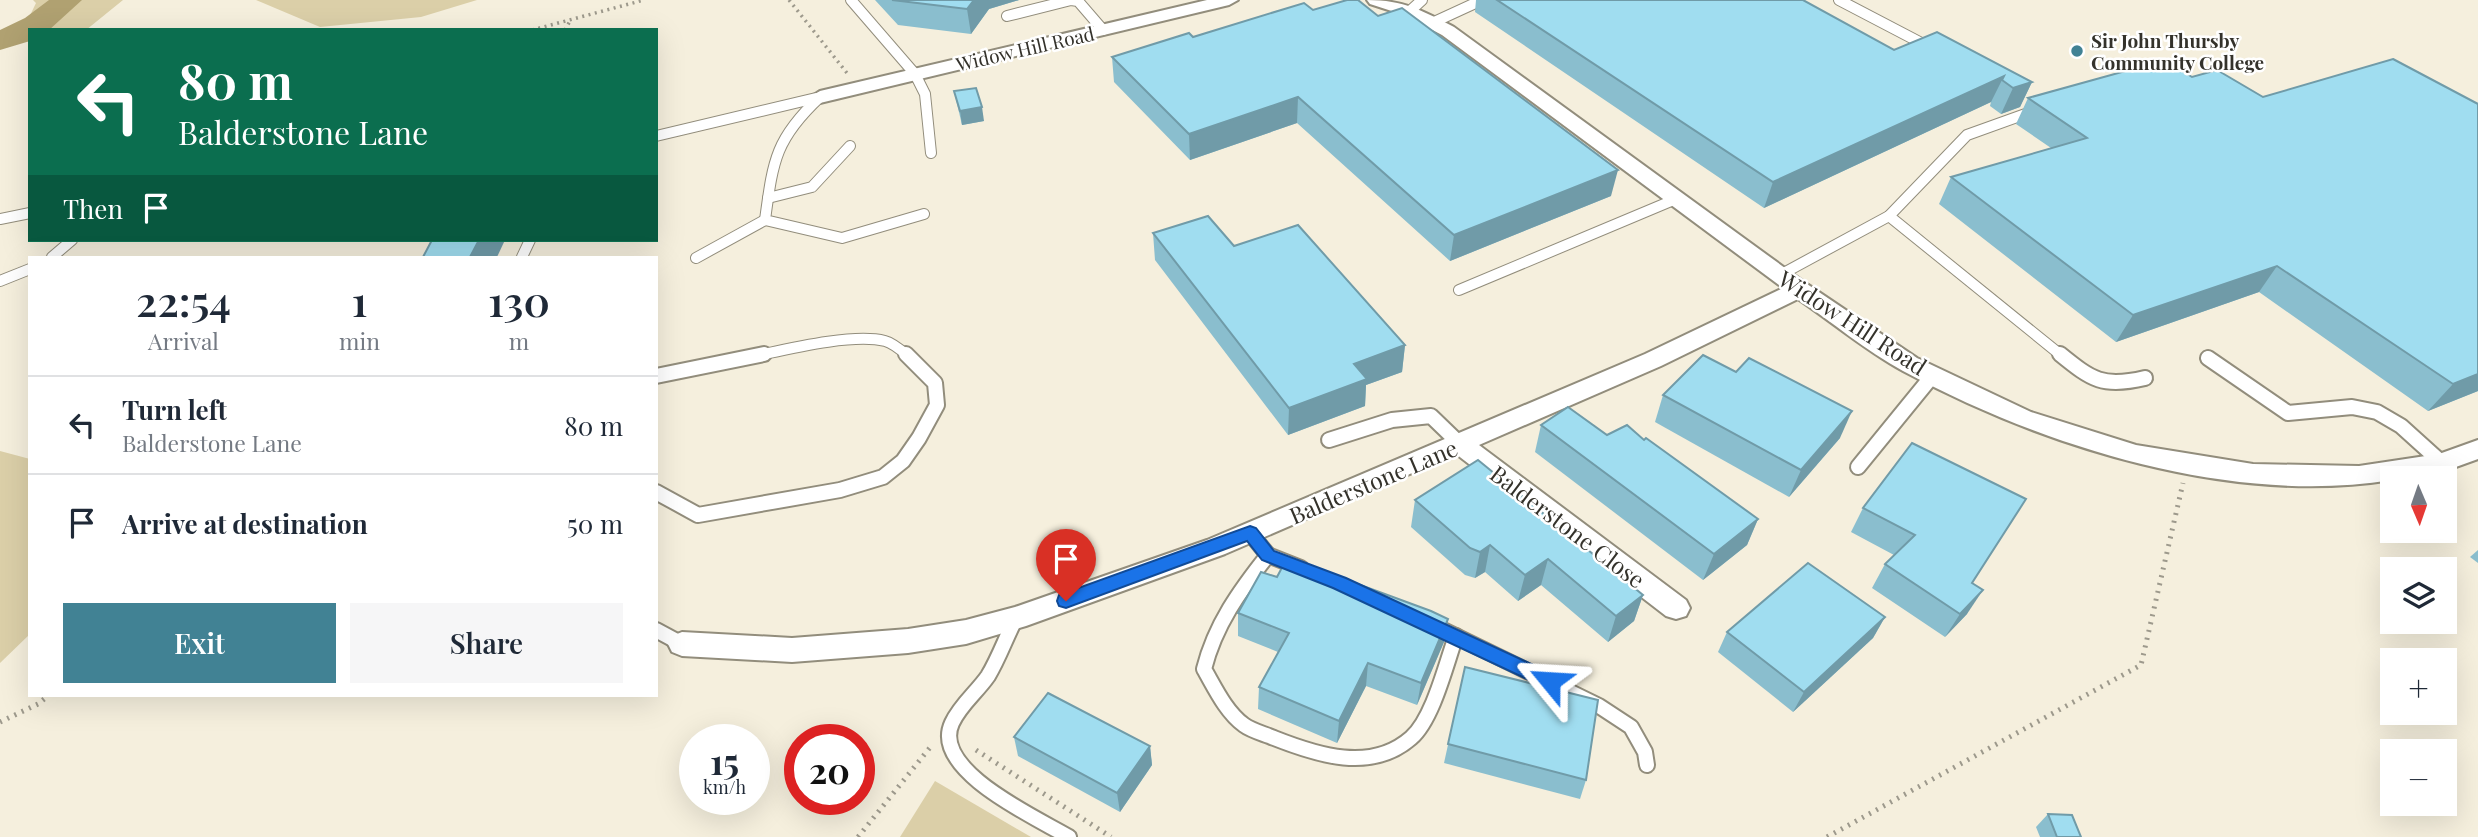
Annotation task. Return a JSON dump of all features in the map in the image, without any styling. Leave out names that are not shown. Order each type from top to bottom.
[{"type":"street","name":"Widow Hill Road","points":[[1376,0],[1416,6],[1432,23],[1448,31],[1789,282],[1909,363],[2022,418],[2136,454],[2253,474],[2359,476],[2442,463],[2478,449]]},
{"type":"street","name":"Widow Hill Road","points":[[820,97],[1223,1]]},
{"type":"street","name":"Balderstone Lane","points":[[682,644],[792,650],[908,641],[966,632],[1016,618],[1250,533],[1460,444],[1653,360],[1789,282]]},
{"type":"street","name":"Balderstone Close","points":[[1460,444],[1676,608]]},
{"type":"lane","points":[[851,0],[915,74],[925,94],[931,153]]},
{"type":"lane","points":[[1007,16],[1071,0],[1077,1],[1102,30]]},
{"type":"lane","points":[[1432,23],[1482,0]]},
{"type":"lane","points":[[1839,0],[1936,51]]},
{"type":"lane","points":[[658,136],[820,97]]},
{"type":"lane","points":[[765,220],[774,154],[792,122],[820,97]]},
{"type":"lane","points":[[2037,102],[2048,107]]},
{"type":"lane","points":[[1789,282],[1889,216],[1967,135],[2048,107]]},
{"type":"lane","points":[[768,198],[812,187],[850,146]]},
{"type":"lane","points":[[1459,290],[1676,199]]},
{"type":"lane","points":[[0,219],[28,213]]},
{"type":"lane","points":[[696,258],[765,220],[842,238],[924,214]]},
{"type":"lane","points":[[1889,216],[2090,378],[2103,384],[2117,385],[2144,378]]},
{"type":"lane","points":[[53,256],[70,242]]},
{"type":"lane","points":[[0,281],[28,270]]},
{"type":"lane","points":[[658,376],[850,340],[885,341],[904,354],[935,383],[937,405],[903,461],[883,477],[840,490],[698,515],[658,493]]},
{"type":"lane","points":[[2208,358],[2271,404],[2288,413],[2304,414],[2353,407],[2371,409],[2385,415],[2442,463]]},
{"type":"lane","points":[[1858,467],[1933,375]]},
{"type":"lane","points":[[1329,440],[1419,415],[1431,416],[1460,444]]},
{"type":"lane","points":[[1250,533],[1268,555],[1316,574]]},
{"type":"lane","points":[[1268,555],[1223,617],[1203,669],[1223,702],[1245,726],[1313,754],[1359,759],[1396,748],[1413,737],[1426,718],[1456,636]]},
{"type":"lane","points":[[1016,618],[987,676],[953,719],[947,743],[957,762],[970,776],[1069,837]]},
{"type":"lane","points":[[1421,620],[1599,706],[1631,727],[1645,752],[1647,765]]},
{"type":"lane","points":[[658,631],[682,644]]},
{"type":"path","points":[[538,28],[644,0]]},
{"type":"path","points":[[789,0],[859,88]]},
{"type":"path","points":[[566,28],[571,18]]},
{"type":"path","points":[[1827,837],[2141,665],[2188,463]]},
{"type":"path","points":[[0,722],[38,704],[47,697]]},
{"type":"path","points":[[858,837],[953,719],[971,746],[1111,837]]},
{"type":"shaded area","points":[[33,0],[123,0],[88,28],[23,30],[36,3]]},
{"type":"shaded area","points":[[256,0],[477,0],[421,17],[320,27]]},
{"type":"shaded area","points":[[0,451],[28,458],[28,636],[0,663]]},
{"type":"shaded area","points":[[935,781],[1031,837],[900,837]]},
{"type":"building","points":[[892,0],[974,0],[967,9]]},
{"type":"building","points":[[1347,0],[1358,0],[1378,16],[1402,8],[1618,170],[1454,235],[1298,97],[1189,134],[1112,57],[1189,33],[1193,37],[1304,3],[1313,10]]},
{"type":"building","points":[[1497,0],[1803,0],[1894,50],[1937,32],[2032,82],[2013,88],[2002,80],[2004,76],[1773,182]]},
{"type":"building","points":[[2393,59],[2478,104],[2478,374],[2453,384],[2277,266],[2133,315],[1951,177],[2087,138],[2028,98],[2165,60],[2192,77],[2217,70],[2263,97]]},
{"type":"building","points":[[976,88],[982,107],[960,111],[954,91]]},
{"type":"building","points":[[1208,216],[1234,246],[1298,225],[1405,345],[1354,364],[1367,379],[1289,408],[1153,233]]},
{"type":"building","points":[[431,242],[478,242],[471,256],[424,256]]},
{"type":"building","points":[[1703,355],[1736,372],[1749,358],[1852,411],[1801,470],[1663,395]]},
{"type":"building","points":[[1568,407],[1607,435],[1627,425],[1644,440],[1646,438],[1758,519],[1714,554],[1541,425]]},
{"type":"building","points":[[1912,443],[2026,499],[1972,583],[1983,590],[1960,614],[1885,564],[1915,535],[1863,508]]},
{"type":"building","points":[[1478,460],[1643,595],[1616,616],[1548,559],[1525,575],[1490,545],[1480,552],[1470,548],[1415,500]]},
{"type":"building","points":[[1287,558],[1448,619],[1421,683],[1368,663],[1339,721],[1259,687],[1289,633],[1238,613],[1261,572],[1277,577]]},
{"type":"building","points":[[1808,563],[1885,617],[1804,692],[1727,632]]},
{"type":"building","points":[[1465,667],[1598,700],[1586,780],[1448,744]]},
{"type":"building","points":[[1048,693],[1150,746],[1117,793],[1014,737]]},
{"type":"building","points":[[2048,814],[2072,815],[2081,837],[2057,837]]},
{"type":"waterway","points":[[30,28],[67,0]]},
{"type":"waterway","points":[[0,40],[28,29]]},
{"type":"place","name":"Sir John Thursby Community College","points":[[2077,51]]},
{"type":"route","points":[[1066,601],[1250,533],[1268,555],[1340,583],[1550,681]]}]
